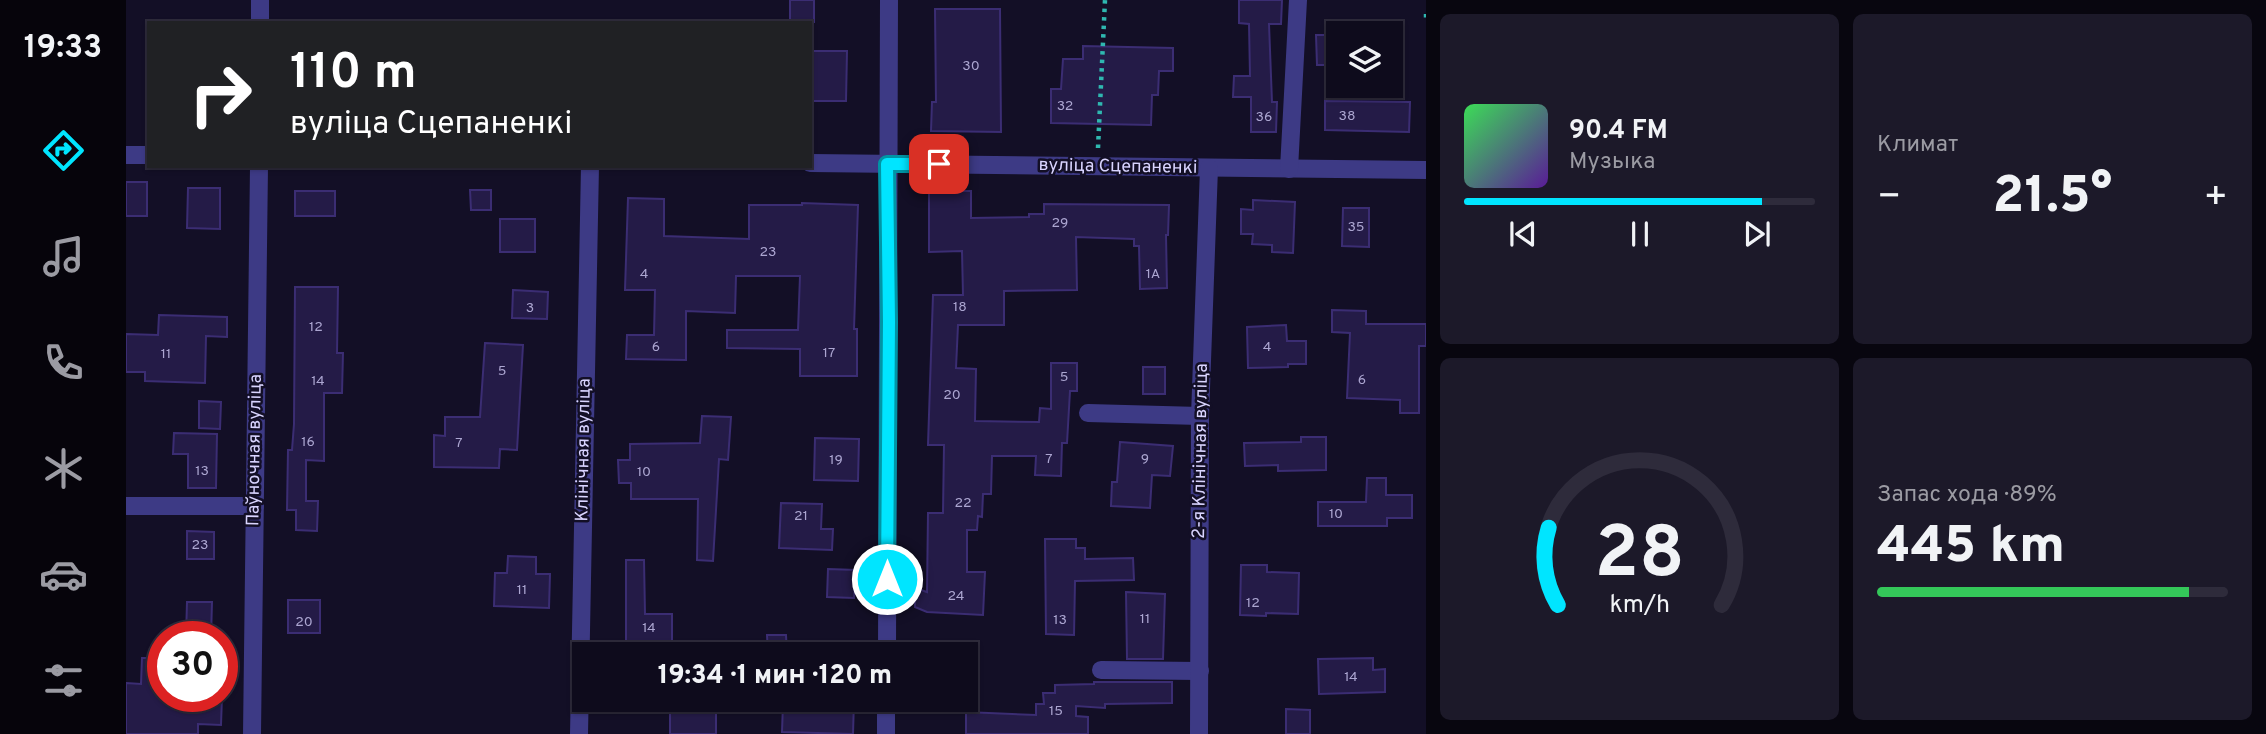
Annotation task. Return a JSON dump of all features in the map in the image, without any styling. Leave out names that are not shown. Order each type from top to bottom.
[{"type":"street","points":[[260,0],[260,21]]},
{"type":"street","points":[[887,642],[889,0]]},
{"type":"street","points":[[1289,169],[1298,0]]},
{"type":"street","points":[[126,155],[147,155]]},
{"type":"street","name":"вуліца Сцепаненкі","points":[[812,163],[1426,170]]},
{"type":"street","name":"Паўночная вуліца","points":[[252,734],[258,168]]},
{"type":"street","name":"Клінічная вуліца","points":[[579,734],[590,168]]},
{"type":"street","name":"2-я Клінічная вуліца","points":[[1199,734],[1200,416],[1209,168]]},
{"type":"street","points":[[1088,413],[1200,416]]},
{"type":"street","points":[[126,506],[255,506]]},
{"type":"street","points":[[1101,670],[1200,671]]},
{"type":"street","points":[[886,712],[886,734]]},
{"type":"path","points":[[1097,166],[1105,0]]},
{"type":"building","points":[[790,0],[814,0],[814,22],[790,21]]},
{"type":"building","points":[[1239,0],[1282,0],[1281,24],[1269,24],[1272,102],[1277,102],[1276,132],[1251,132],[1251,97],[1233,97],[1234,76],[1250,76],[1249,24],[1239,23]]},
{"type":"building","points":[[935,9],[1000,9],[1001,132],[931,131],[932,102],[936,102]]},
{"type":"building","points":[[1316,35],[1326,35],[1326,65],[1317,65]]},
{"type":"building","points":[[1083,46],[1173,48],[1173,71],[1159,71],[1158,95],[1152,95],[1151,125],[1051,123],[1051,89],[1061,89],[1063,59],[1083,59]]},
{"type":"building","points":[[812,51],[847,51],[846,101],[812,101]]},
{"type":"building","points":[[1325,101],[1410,102],[1409,132],[1325,130]]},
{"type":"building","points":[[126,182],[147,182],[147,216],[126,216]]},
{"type":"building","points":[[188,188],[220,188],[220,229],[187,228]]},
{"type":"building","points":[[470,190],[491,190],[491,210],[471,210]]},
{"type":"building","points":[[295,191],[335,191],[335,216],[295,216]]},
{"type":"building","points":[[929,191],[971,191],[971,218],[1029,217],[1029,214],[1044,214],[1044,204],[1169,205],[1166,235],[1167,288],[1140,289],[1139,246],[1134,246],[1134,239],[1076,237],[1077,290],[1004,291],[1004,325],[958,325],[956,368],[976,369],[975,421],[1039,422],[1040,408],[1051,409],[1051,363],[1077,363],[1077,391],[1070,391],[1067,443],[1062,443],[1061,476],[1035,475],[1036,456],[992,456],[991,494],[983,494],[982,517],[978,516],[977,530],[967,530],[967,572],[985,572],[983,615],[927,612],[915,607],[915,588],[927,592],[928,513],[943,513],[944,445],[928,445],[933,295],[963,295],[962,251],[929,252]]},
{"type":"building","points":[[628,198],[664,199],[664,236],[749,239],[749,205],[858,205],[854,329],[857,329],[857,376],[800,376],[800,349],[727,348],[727,330],[798,330],[800,276],[736,276],[735,313],[686,311],[686,360],[626,359],[627,335],[654,335],[655,290],[625,290]]},
{"type":"building","points":[[1253,200],[1295,202],[1293,253],[1272,252],[1272,245],[1252,244],[1253,234],[1241,234],[1241,209],[1253,210]]},
{"type":"building","points":[[1343,208],[1369,208],[1369,247],[1342,246]]},
{"type":"building","points":[[500,219],[535,219],[535,252],[500,252]]},
{"type":"building","points":[[295,287],[338,287],[337,353],[343,353],[342,393],[324,393],[324,461],[306,460],[306,501],[318,501],[317,531],[296,530],[296,510],[287,510],[288,450],[292,450],[294,424]]},
{"type":"building","points":[[513,290],[548,292],[547,319],[512,318]]},
{"type":"building","points":[[1332,310],[1366,311],[1366,324],[1426,324],[1426,346],[1419,346],[1419,413],[1400,413],[1400,400],[1347,398],[1350,333],[1332,332]]},
{"type":"building","points":[[159,315],[227,317],[227,337],[206,336],[205,383],[145,381],[145,372],[126,372],[126,334],[158,335]]},
{"type":"building","points":[[1286,325],[1287,341],[1306,341],[1306,364],[1248,368],[1247,327]]},
{"type":"building","points":[[485,343],[523,345],[517,450],[500,449],[499,468],[434,467],[434,435],[445,436],[445,417],[480,417]]},
{"type":"building","points":[[1143,367],[1165,367],[1165,394],[1143,394]]},
{"type":"building","points":[[199,401],[221,402],[220,429],[199,428]]},
{"type":"building","points":[[702,416],[731,417],[728,460],[719,459],[713,561],[697,560],[698,499],[631,499],[631,483],[619,483],[618,460],[630,460],[630,444],[700,443]]},
{"type":"building","points":[[174,433],[217,434],[216,488],[188,488],[188,454],[173,454]]},
{"type":"building","points":[[1301,437],[1326,437],[1326,470],[1278,471],[1278,465],[1245,466],[1244,443],[1301,442]]},
{"type":"building","points":[[815,438],[859,439],[858,481],[814,480]]},
{"type":"building","points":[[1120,442],[1173,446],[1170,476],[1152,475],[1150,508],[1111,506],[1112,482],[1117,482]]},
{"type":"building","points":[[1367,478],[1386,478],[1386,495],[1412,495],[1412,518],[1387,518],[1387,526],[1318,526],[1318,502],[1366,502]]},
{"type":"building","points":[[781,503],[822,504],[821,529],[833,529],[832,550],[779,548]]},
{"type":"building","points":[[187,531],[214,532],[214,559],[187,559]]},
{"type":"building","points":[[1045,539],[1076,539],[1076,548],[1085,548],[1085,559],[1133,558],[1134,580],[1075,581],[1074,635],[1046,634]]},
{"type":"building","points":[[508,556],[536,557],[536,574],[550,574],[549,608],[494,606],[495,573],[507,573]]},
{"type":"building","points":[[626,560],[644,560],[645,614],[672,614],[672,641],[626,642]]},
{"type":"building","points":[[1241,565],[1267,565],[1267,572],[1299,573],[1298,614],[1240,615]]},
{"type":"building","points":[[828,569],[856,570],[854,598],[827,597]]},
{"type":"building","points":[[1126,592],[1165,594],[1163,659],[1127,659]]},
{"type":"building","points":[[288,600],[320,600],[320,633],[288,633]]},
{"type":"building","points":[[187,602],[212,602],[211,621],[186,621]]},
{"type":"building","points":[[767,635],[786,635],[786,642],[767,642]]},
{"type":"building","points":[[142,658],[147,658],[147,712],[221,712],[221,725],[198,724],[198,734],[126,734],[126,683],[141,684]]},
{"type":"building","points":[[1373,658],[1373,670],[1385,669],[1385,692],[1319,694],[1318,659]]},
{"type":"building","points":[[1172,682],[1172,703],[1105,704],[1105,708],[1076,706],[1076,716],[1088,717],[1088,734],[966,734],[966,712],[1036,715],[1036,704],[1044,704],[1043,693],[1055,693],[1055,685]]},
{"type":"building","points":[[1286,709],[1310,710],[1310,734],[1286,734]]},
{"type":"building","points":[[670,712],[716,712],[716,734],[670,734]]},
{"type":"building","points":[[783,712],[854,712],[853,734],[782,732]]},
{"type":"route","points":[[887,579],[887,164],[939,164]]}]
